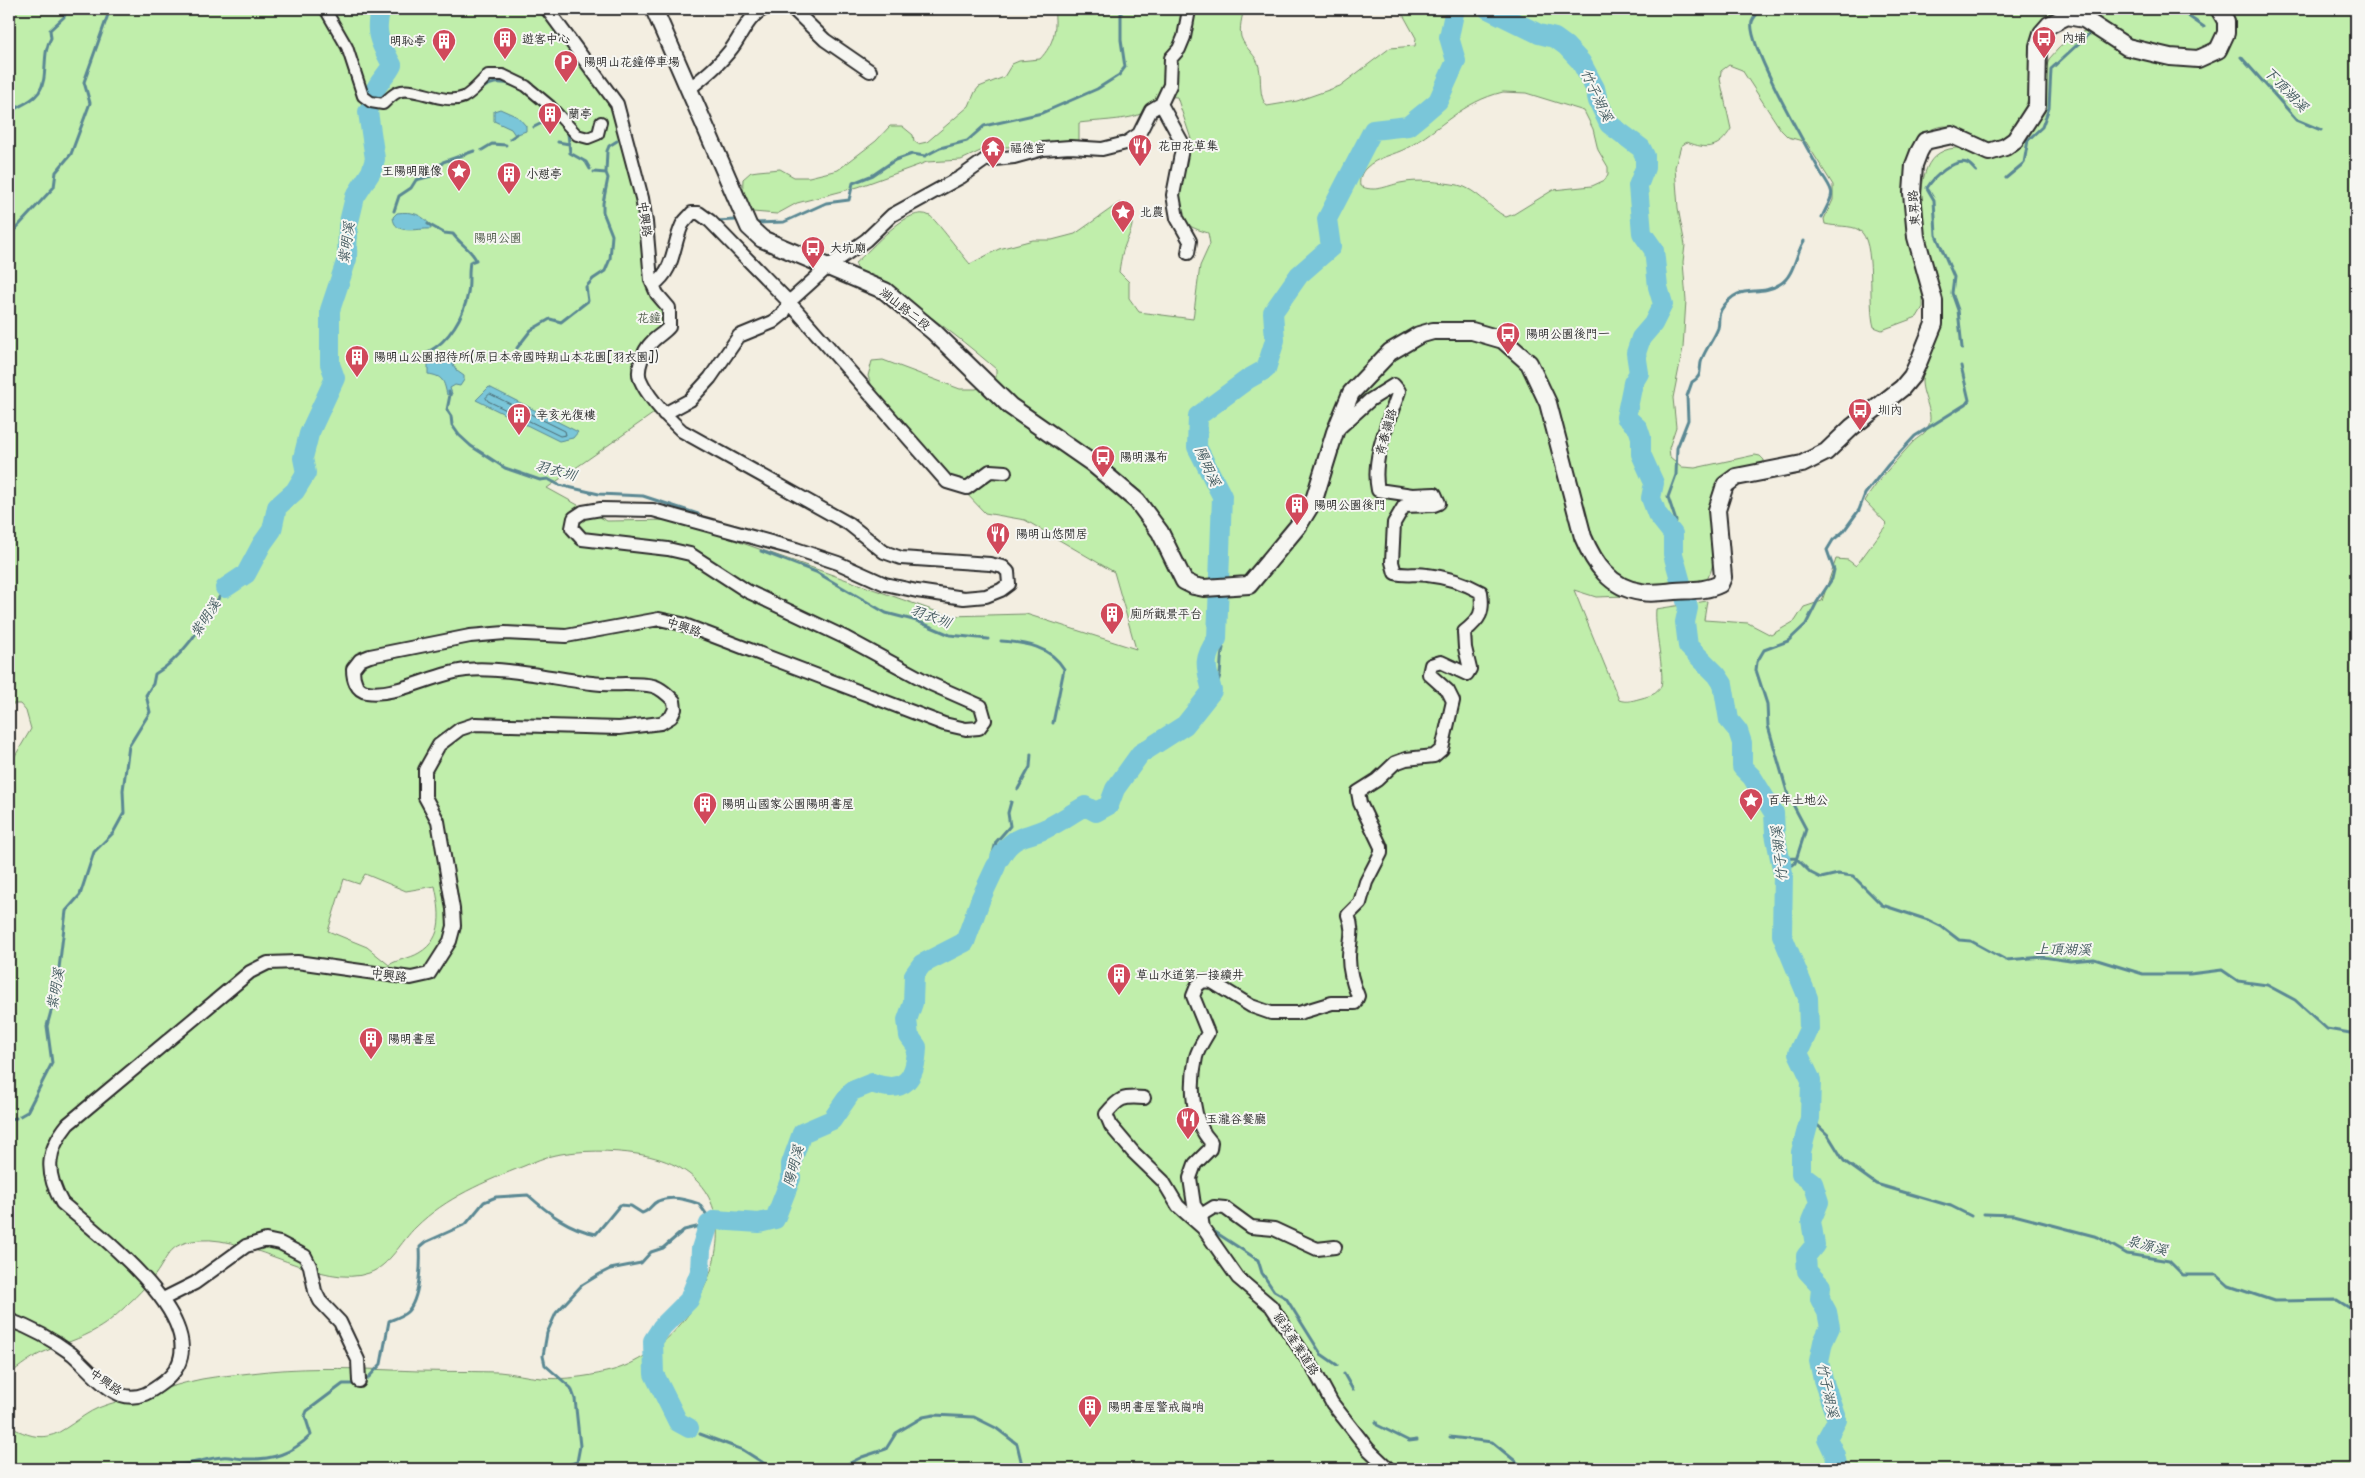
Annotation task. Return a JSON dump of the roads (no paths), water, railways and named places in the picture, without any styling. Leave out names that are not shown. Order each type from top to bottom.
[{"type":"street","points":[[325,9],[347,47],[363,96],[371,102],[383,104],[398,92],[407,90],[448,99],[458,98],[466,96],[488,75],[503,75],[532,91],[550,106],[577,135],[588,138],[598,134],[601,122]]},
{"type":"street","name":"中興路","points":[[9,1320],[40,1333],[72,1355],[121,1395],[136,1398],[151,1392],[178,1368],[181,1339],[177,1324],[163,1299],[143,1275],[62,1203],[54,1188],[49,1169],[50,1157],[60,1135],[68,1124],[250,972],[268,964],[297,962],[411,978],[429,974],[446,949],[454,926],[454,909],[448,885],[438,822],[425,797],[425,770],[439,745],[460,729],[475,724],[619,728],[660,723],[671,717],[674,709],[674,701],[667,693],[653,686],[594,684],[488,669],[466,670],[427,678],[387,693],[365,692],[359,689],[353,678],[353,669],[360,660],[370,656],[470,636],[505,633],[566,636],[659,620],[682,624],[944,724],[966,729],[978,728],[985,720],[981,706],[931,684],[846,638],[747,591],[690,554],[668,548],[582,539],[572,528],[574,518],[583,512],[653,510],[796,548],[838,563],[885,584],[917,591],[964,598],[979,597],[1001,590],[1009,584],[1008,572],[1003,567],[990,564],[901,558],[884,552],[849,524],[682,431],[664,414],[639,378],[640,363],[644,353],[651,343],[669,327],[669,308],[657,294],[653,285],[642,198],[617,104],[547,9]]},
{"type":"street","name":"湖山路二段","points":[[654,9],[749,226],[762,239],[885,291],[934,332],[1010,406],[1092,463],[1137,501],[1160,532],[1184,581],[1204,588],[1249,585],[1298,526],[1314,500],[1334,432]]},
{"type":"street","points":[[689,89],[713,70],[733,48],[758,11],[764,9]]},
{"type":"street","points":[[793,9],[825,40],[870,71]]},
{"type":"street","name":"東昇路","points":[[1334,432],[1351,393],[1390,352],[1419,335],[1433,331],[1472,331],[1503,340],[1529,363],[1548,403],[1583,537],[1591,556],[1598,566],[1616,584],[1640,592],[1702,590],[1720,584],[1723,577],[1717,510],[1725,485],[1736,477],[1802,464],[1826,452],[1852,427],[1902,388],[1912,376],[1934,324],[1934,301],[1916,237],[1912,193],[1914,165],[1918,152],[1925,142],[1939,136],[1952,135],[1989,152],[2005,147],[2015,140],[2037,106],[2038,46],[2042,33],[2049,25],[2066,16],[2084,19],[2127,47],[2170,57],[2198,59],[2218,50],[2226,34],[2226,21],[2219,9]]},
{"type":"street","points":[[664,414],[690,400],[710,378],[739,336],[773,322],[783,314],[789,302],[829,266],[866,240],[892,215],[961,177],[985,160],[1014,157],[1044,149],[1070,146],[1102,149],[1126,143],[1139,134],[1151,110],[1160,104],[1170,84],[1171,58],[1179,49],[1184,37],[1190,10]]},
{"type":"street","points":[[1160,104],[1183,144],[1173,195],[1177,218],[1190,241],[1188,253]]},
{"type":"street","points":[[653,285],[662,278],[672,263],[682,224],[692,213],[699,213],[710,221],[789,302],[947,482],[967,488],[990,471],[1004,472]]},
{"type":"street","name":"青春嶺路","points":[[1195,1164],[1210,1150],[1211,1142],[1203,1133],[1194,1106],[1196,1056],[1208,1033],[1193,996],[1197,986],[1203,981],[1212,982],[1251,1006],[1272,1012],[1300,1013],[1332,1003],[1355,1003],[1358,996],[1352,982],[1349,959],[1353,928],[1348,915],[1360,903],[1366,882],[1381,853],[1381,847],[1360,803],[1358,792],[1376,780],[1395,762],[1434,756],[1442,749],[1453,701],[1448,691],[1429,674],[1429,670],[1431,665],[1441,662],[1467,674],[1470,669],[1465,648],[1464,632],[1475,623],[1483,608],[1481,592],[1466,584],[1426,575],[1395,573],[1392,562],[1394,523],[1404,506],[1434,505],[1439,503],[1435,494],[1412,495],[1378,490],[1376,480],[1377,464],[1399,391],[1394,385],[1370,400],[1334,432]]},
{"type":"street","points":[[1144,1098],[1129,1097],[1117,1101],[1106,1114],[1111,1126],[1133,1152],[1163,1181],[1178,1206],[1203,1228]]},
{"type":"street","name":"猴崁產業道路","points":[[1195,1164],[1190,1178],[1192,1196],[1194,1205],[1201,1215],[1203,1228],[1238,1278],[1271,1306],[1313,1368],[1332,1403],[1368,1449],[1389,1469]]},
{"type":"street","points":[[1201,1215],[1214,1207],[1224,1208],[1252,1227],[1274,1229],[1317,1249],[1336,1247]]},
{"type":"street","points":[[163,1299],[195,1283],[246,1246],[266,1240],[280,1244],[305,1256],[310,1266],[315,1292],[320,1301],[340,1322],[358,1360],[359,1381]]},
{"type":"water","points":[[500,109],[518,117],[526,126],[526,131],[515,135],[511,129],[494,121],[494,111]]},
{"type":"water","points":[[407,212],[420,216],[428,222],[431,229],[407,230],[397,227],[393,217],[397,213]]},
{"type":"water","points":[[428,360],[440,364],[451,361],[457,371],[464,376],[460,386],[455,385],[450,388],[452,394],[447,395],[444,383],[440,378],[428,374]]},
{"type":"water","points":[[489,387],[578,432],[573,438],[559,441],[476,400]]},
{"type":"waterway","points":[[9,112],[29,101],[39,92],[44,79],[46,51],[51,38],[50,30],[64,17],[67,9]]},
{"type":"waterway","points":[[9,236],[54,187],[56,172],[71,154],[90,103],[84,82],[110,9]]},
{"type":"waterway","name":"紫明溪","points":[[374,93],[392,65],[379,38],[378,25],[381,9]]},
{"type":"waterway","points":[[754,223],[784,222],[826,203],[849,200],[853,183],[873,175],[895,160],[912,154],[925,156],[940,148],[967,141],[984,126],[1042,113],[1097,89],[1119,75],[1125,67],[1121,40],[1121,9]]},
{"type":"waterway","name":"陽明溪","points":[[1000,858],[1015,840],[1052,826],[1085,806],[1096,812],[1109,805],[1115,789],[1140,754],[1185,725],[1212,691],[1208,676],[1207,658],[1217,639],[1222,496],[1197,447],[1198,416],[1248,379],[1266,369],[1275,340],[1273,312],[1299,275],[1331,247],[1327,219],[1373,130],[1408,126],[1438,101],[1456,61],[1449,37],[1455,9]]},
{"type":"waterway","name":"竹子湖溪","points":[[1488,9],[1539,34],[1555,38],[1566,46],[1581,62],[1595,88],[1598,101],[1609,124],[1641,148],[1645,156],[1645,168],[1638,186],[1642,233],[1654,250],[1658,287],[1663,304],[1653,324],[1641,338],[1636,353],[1639,373],[1633,383],[1626,417],[1638,428],[1641,437],[1641,454],[1654,483],[1651,498],[1657,514],[1673,534],[1673,554],[1688,608],[1685,622],[1688,646],[1717,675],[1723,684],[1729,720],[1738,731],[1742,743],[1742,767],[1752,777],[1774,813],[1775,834],[1783,873],[1782,935],[1808,998],[1809,1029],[1798,1053],[1811,1080],[1810,1118],[1801,1152],[1801,1174],[1813,1183],[1819,1202],[1811,1221],[1815,1245],[1806,1256],[1807,1271],[1821,1286],[1820,1299],[1827,1312],[1830,1327],[1823,1342],[1819,1361],[1823,1380],[1837,1420],[1827,1438],[1835,1455],[1838,1469]]},
{"type":"waterway","points":[[1760,9],[1752,22],[1758,51],[1779,96],[1831,191],[1831,199],[1822,217]]},
{"type":"waterway","name":"下頂湖溪","points":[[2178,9],[2204,27]]},
{"type":"waterway","points":[[2006,178],[2024,163],[2028,140],[2042,127],[2049,108],[2051,69],[2090,33]]},
{"type":"waterway","name":"下頂湖溪","points":[[2241,57],[2297,120],[2321,130]]},
{"type":"waterway","points":[[482,89],[493,83],[506,83],[518,87],[529,94]]},
{"type":"waterway","points":[[537,102],[554,117]]},
{"type":"waterway","name":"紫明溪","points":[[225,588],[246,574],[272,530],[277,507],[295,491],[306,473],[303,458],[309,434],[335,378],[330,364],[330,310],[347,259],[348,226],[355,197],[371,172],[375,159],[368,112]]},
{"type":"waterway","points":[[534,127],[554,117],[568,133],[570,153],[586,162],[590,169]]},
{"type":"waterway","points":[[510,139],[517,134]]},
{"type":"waterway","points":[[517,348],[531,330],[550,319],[561,322],[588,301],[586,287],[593,279],[605,271],[610,259],[612,235],[603,212],[608,178],[606,173],[607,151],[609,146],[617,141]]},
{"type":"waterway","points":[[558,142],[569,144]]},
{"type":"waterway","points":[[482,150],[492,144],[506,145]]},
{"type":"waterway","points":[[394,211],[399,196],[411,188],[416,180],[431,176],[443,162],[474,151]]},
{"type":"waterway","points":[[1962,348],[1958,310],[1952,293],[1954,277],[1936,235],[1934,200],[1927,188],[1939,174],[1956,163],[1967,163],[1976,171]]},
{"type":"waterway","points":[[594,172],[606,173]]},
{"type":"waterway","points":[[715,221],[736,220]]},
{"type":"waterway","points":[[428,224],[444,233],[453,234],[476,260],[470,262],[468,293],[459,319],[449,335],[428,352]]},
{"type":"waterway","points":[[1673,534],[1676,521],[1668,497],[1676,475],[1677,448],[1688,420],[1687,396],[1692,382],[1698,377],[1702,359],[1718,328],[1721,310],[1735,295],[1772,288],[1785,280],[1792,270],[1804,241]]},
{"type":"waterway","points":[[1783,873],[1795,863],[1806,829],[1788,795],[1768,726],[1767,704],[1756,670],[1757,662],[1764,650],[1788,641],[1806,624],[1832,579],[1834,570],[1827,550],[1833,540],[1843,532],[1859,510],[1865,494],[1888,465],[1915,436],[1966,404],[1969,400],[1961,366]]},
{"type":"waterway","name":"羽衣圳","points":[[449,392],[447,410],[451,416],[452,425],[459,435],[471,446],[505,468],[540,480],[548,479],[559,485],[599,494],[643,496],[698,514]]},
{"type":"waterway","name":"羽衣圳","points":[[761,551],[816,572],[886,613],[917,621],[950,635],[988,639]]},
{"type":"waterway","name":"紫明溪","points":[[20,1116],[27,1112],[52,1063],[47,1026],[56,993],[66,911],[80,895],[94,852],[113,833],[124,813],[123,790],[129,746],[150,712],[146,695],[153,684],[155,674],[176,657],[195,636],[225,588]]},
{"type":"waterway","points":[[1212,691],[1220,675],[1223,648],[1217,639]]},
{"type":"waterway","name":"羽衣圳","points":[[1001,641],[1037,647],[1052,655],[1064,669],[1053,723]]},
{"type":"waterway","name":"羽衣圳","points":[[1018,789],[1030,767],[1031,754]]},
{"type":"waterway","name":"羽衣圳","points":[[993,875],[990,865],[996,842],[1010,826],[1008,813],[1011,802]]},
{"type":"waterway","name":"上頂湖溪","points":[[1781,859],[1796,858],[1811,873],[1821,878],[1838,874],[1853,876],[1882,905],[1928,920],[1942,927],[1959,940],[1971,941],[2006,960],[2043,957],[2070,961],[2094,959],[2143,974],[2190,974],[2222,970],[2238,981],[2267,985],[2295,1000],[2327,1029],[2356,1034]]},
{"type":"waterway","name":"陽明溪","points":[[689,1428],[678,1422],[654,1374],[653,1341],[662,1327],[689,1300],[700,1272],[701,1249],[709,1224],[715,1220],[759,1223],[775,1219],[791,1178],[791,1164],[802,1133],[832,1120],[852,1091],[872,1083],[893,1087],[900,1085],[911,1075],[917,1047],[909,1036],[907,1020],[913,1003],[914,975],[922,964],[965,942],[981,898],[996,866]]},
{"type":"waterway","name":"紫明溪","points":[[9,1119],[16,1118]]},
{"type":"waterway","name":"泉源溪","points":[[1810,1118],[1828,1135],[1844,1161],[1876,1184],[1951,1206],[1971,1216]]},
{"type":"waterway","points":[[166,1469],[173,1464],[186,1464],[216,1458],[255,1459],[273,1457],[289,1451],[304,1442],[311,1435],[305,1416],[307,1411],[343,1384],[355,1384],[367,1379],[381,1364],[389,1321],[407,1312],[415,1299],[420,1272],[420,1247],[426,1242],[466,1224],[484,1202],[496,1197],[528,1195],[559,1219],[586,1232],[596,1234],[620,1205],[631,1206],[642,1213],[647,1211],[656,1202],[668,1198],[684,1199],[699,1204],[712,1222]]},
{"type":"waterway","name":"泉源溪","points":[[1984,1214],[2014,1215],[2098,1237],[2127,1254],[2169,1261],[2183,1275],[2217,1275],[2229,1286],[2274,1301],[2337,1300],[2356,1312]]},
{"type":"waterway","points":[[556,1469],[577,1462],[580,1446],[575,1399],[571,1388],[545,1365],[543,1356],[547,1333],[556,1313],[582,1285],[600,1274],[610,1269],[641,1263],[651,1252],[663,1248],[684,1230],[709,1224]]},
{"type":"waterway","points":[[1212,1230],[1258,1260],[1262,1273],[1274,1291],[1286,1298],[1321,1354],[1337,1365]]},
{"type":"waterway","points":[[1344,1374],[1353,1390]]},
{"type":"waterway","name":"陽明溪","points":[[838,1469],[862,1457],[886,1449],[896,1433],[923,1417],[934,1415],[974,1417],[996,1428],[1017,1444],[1023,1469]]},
{"type":"waterway","points":[[1376,1422],[1377,1425],[1409,1441],[1417,1440]]},
{"type":"waterway","name":"陽明溪","points":[[700,1434],[743,1450],[773,1469]]},
{"type":"waterway","points":[[1450,1437],[1492,1442],[1525,1469]]},
{"type":"place","name":"內埔","points":[[2044,59]]},
{"type":"place","name":"遊客中心","points":[[505,60]]},
{"type":"place","name":"明恥亭","points":[[444,62]]},
{"type":"place","name":"陽明山花鐘停車場","points":[[566,83]]},
{"type":"place","name":"蘭亭","points":[[550,135]]},
{"type":"place","name":"花田花草集","points":[[1140,167]]},
{"type":"place","name":"福德宮","points":[[993,169]]},
{"type":"place","name":"王陽明雕像","points":[[459,192]]},
{"type":"place","name":"小憇亭","points":[[509,195]]},
{"type":"place","name":"北農","points":[[1123,233]]},
{"type":"place","name":"大坑廟","points":[[813,269]]},
{"type":"place","name":"陽明公園後門一","points":[[1508,355]]},
{"type":"place","name":"陽明山公園招待所(原日本帝國時期山本花園[羽衣園])","points":[[357,378]]},
{"type":"place","name":"圳內","points":[[1860,431]]},
{"type":"place","name":"辛亥光復樓","points":[[519,436]]},
{"type":"place","name":"陽明瀑布","points":[[1103,478]]},
{"type":"place","name":"陽明公園後門","points":[[1297,526]]},
{"type":"place","name":"陽明山悠閒居","points":[[998,555]]},
{"type":"place","name":"廁所觀景平台","points":[[1112,635]]},
{"type":"place","name":"百年土地公","points":[[1751,821]]},
{"type":"place","name":"陽明山國家公園陽明書屋","points":[[705,825]]},
{"type":"place","name":"草山水道第一接續井","points":[[1119,996]]},
{"type":"place","name":"陽明書屋","points":[[371,1060]]},
{"type":"place","name":"玉瀧谷餐廳","points":[[1188,1140]]},
{"type":"place","name":"陽明書屋警戒崗哨","points":[[1090,1428]]},
{"type":"park label","name":"陽明公園","points":[[498,238]]},
{"type":"park label","name":"花鐘","points":[[649,318]]}]
